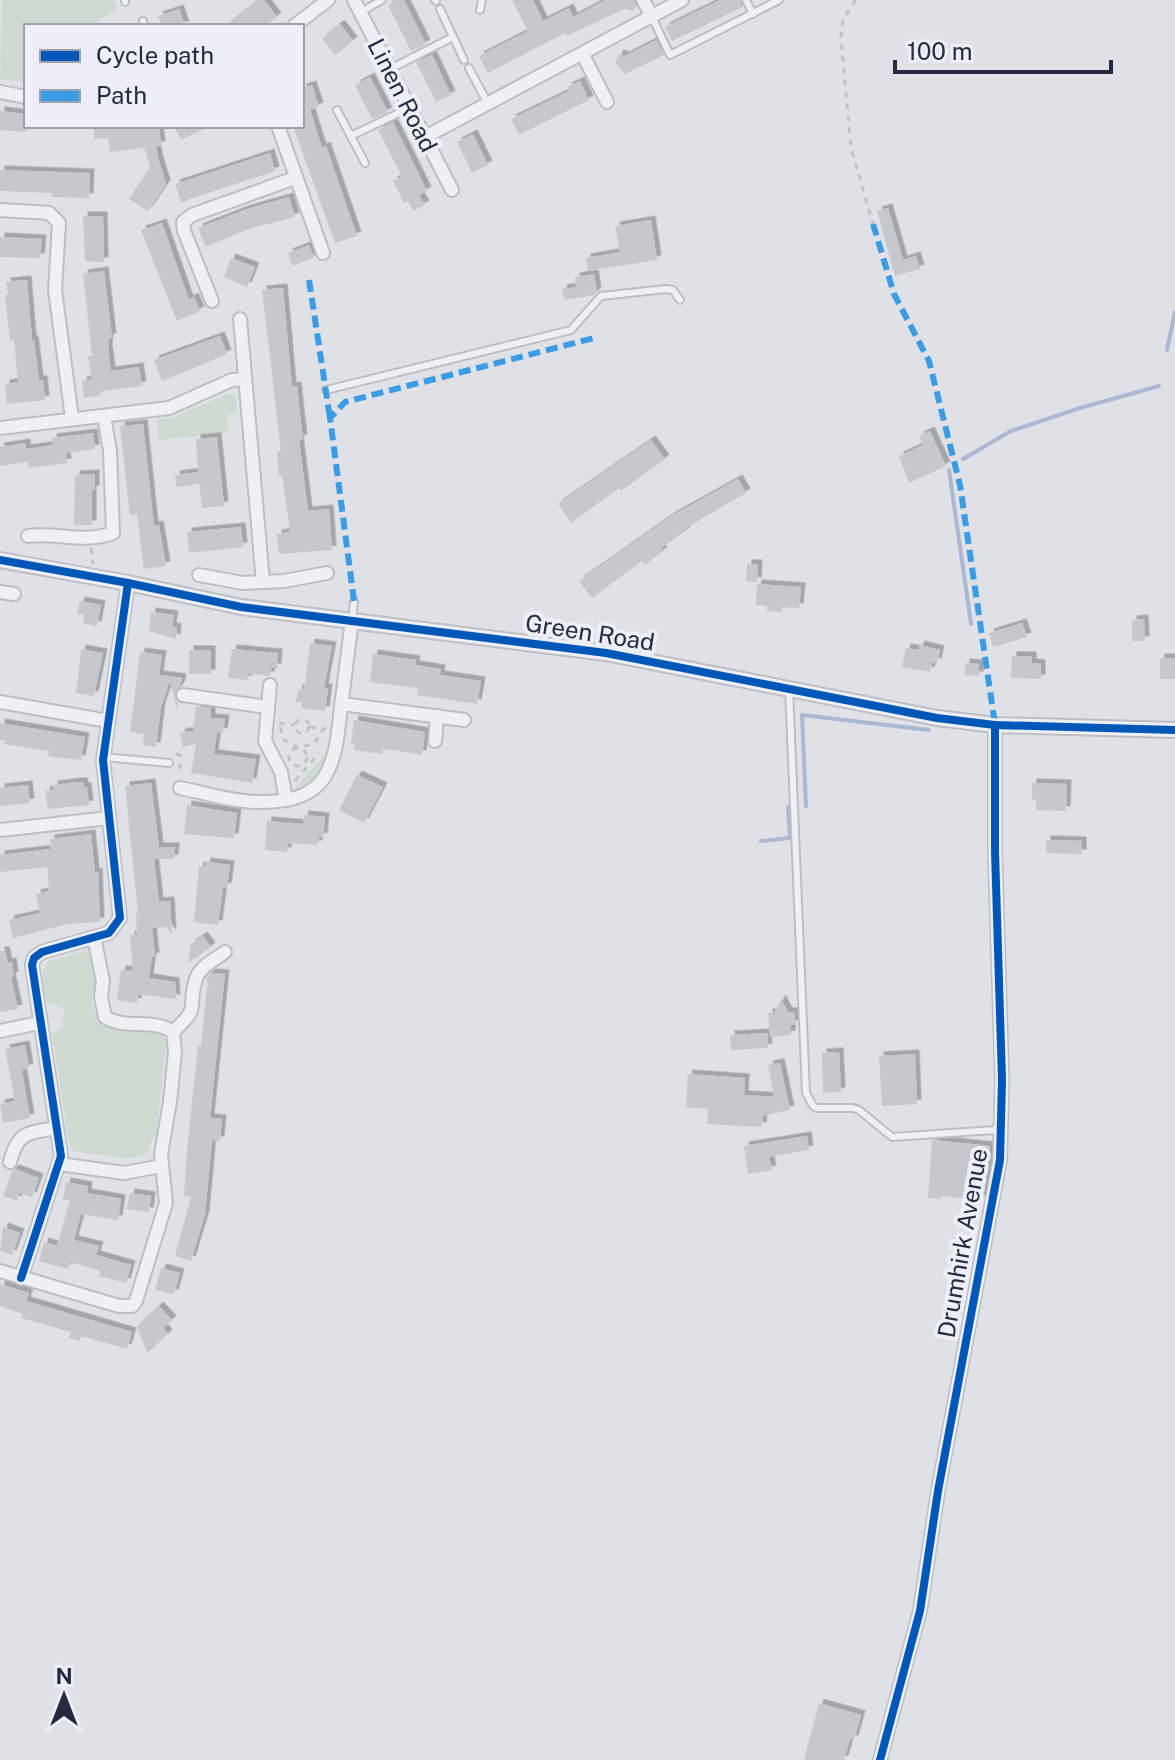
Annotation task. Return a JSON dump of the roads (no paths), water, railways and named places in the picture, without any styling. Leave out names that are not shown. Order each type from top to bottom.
[{"type":"street","points":[[297,24],[328,0]]},
{"type":"street","name":"Linen Road","points":[[354,0],[452,190]]},
{"type":"street","points":[[643,0],[651,15]]},
{"type":"street","points":[[425,137],[682,0]]},
{"type":"street","points":[[583,55],[607,102]]},
{"type":"street","points":[[0,92],[24,97]]},
{"type":"street","points":[[279,128],[323,253]]},
{"type":"street","points":[[212,301],[183,222],[192,215],[295,178]]},
{"type":"street","points":[[0,210],[49,213],[59,223],[55,290],[72,418]]},
{"type":"street","points":[[240,319],[263,582]]},
{"type":"street","points":[[0,428],[169,408],[232,380],[244,379]]},
{"type":"street","points":[[28,536],[47,534],[90,539],[113,533],[110,451],[104,416]]},
{"type":"street","name":"Green Road","points":[[0,560],[95,576],[241,607],[606,653],[937,718],[995,725],[1175,730]]},
{"type":"street","points":[[199,575],[243,583],[327,573]]},
{"type":"street","points":[[21,1278],[61,1156],[33,985],[34,958],[42,952],[109,933],[120,918],[103,757],[128,583]]},
{"type":"street","points":[[0,592],[14,594]]},
{"type":"street","points":[[180,788],[256,802],[286,800],[314,789],[325,778],[336,750],[352,621]]},
{"type":"street","points":[[270,685],[265,741],[281,772],[286,800]]},
{"type":"street","points":[[183,695],[267,707]]},
{"type":"street","points":[[0,702],[108,721]]},
{"type":"street","points":[[342,704],[464,720]]},
{"type":"street","points":[[435,741],[437,716]]},
{"type":"street","name":"Drumhirk Avenue","points":[[880,1760],[920,1611],[941,1477],[1000,1160],[995,725]]},
{"type":"street","points":[[0,830],[109,818]]},
{"type":"street","points":[[94,937],[102,973],[101,997],[105,1017],[120,1023],[164,1026],[173,1032]]},
{"type":"street","points":[[0,1271],[119,1306],[132,1306],[136,1301],[166,1203],[161,1166],[175,1052],[173,1032],[193,1011],[196,978],[201,970],[225,952]]},
{"type":"street","points":[[0,1031],[39,1023]]},
{"type":"street","points":[[10,1162],[19,1139],[26,1133],[57,1128]]},
{"type":"street","points":[[59,1164],[124,1173],[161,1166]]},
{"type":"lane","points":[[361,12],[382,0]]},
{"type":"lane","points":[[480,10],[482,0]]},
{"type":"lane","points":[[746,0],[753,14]]},
{"type":"lane","points":[[651,15],[670,55],[779,0]]},
{"type":"lane","points":[[440,9],[464,60]]},
{"type":"lane","points":[[390,69],[453,37]]},
{"type":"lane","points":[[469,68],[488,105]]},
{"type":"lane","points":[[351,136],[410,108]]},
{"type":"lane","points":[[337,110],[365,163]]},
{"type":"lane","points":[[326,390],[571,330],[601,296],[666,289],[673,290],[680,300]]},
{"type":"lane","points":[[352,621],[354,601]]},
{"type":"lane","points":[[789,688],[806,1093],[817,1108],[859,1110],[892,1137],[995,1130],[1000,1119]]},
{"type":"lane","points":[[103,757],[169,763]]},
{"type":"waterway","points":[[1167,350],[1175,312]]},
{"type":"waterway","points":[[963,459],[1011,431],[1159,386]]},
{"type":"waterway","points":[[949,470],[971,624]]},
{"type":"waterway","points":[[806,806],[802,715],[929,730]]},
{"type":"waterway","points":[[761,841],[790,838],[788,807]]}]
